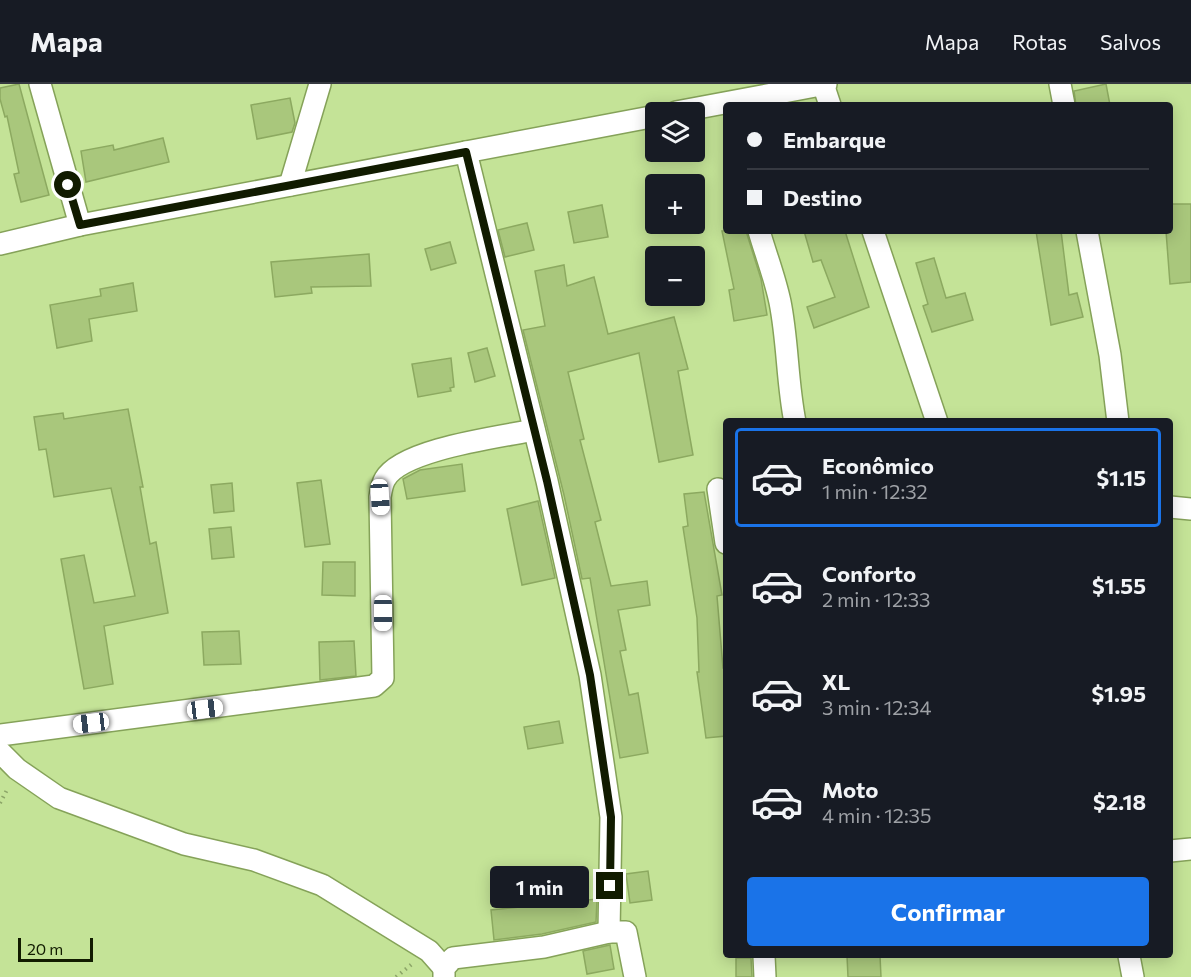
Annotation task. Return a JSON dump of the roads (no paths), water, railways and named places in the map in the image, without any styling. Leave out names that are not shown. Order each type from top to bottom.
[{"type":"street","points":[[40,84],[80,225]]},
{"type":"street","points":[[290,185],[320,84]]},
{"type":"street","points":[[755,102],[824,84],[829,102]]},
{"type":"street","points":[[1060,84],[1063,102]]},
{"type":"street","points":[[705,111],[723,110]]},
{"type":"street","points":[[0,244],[80,225],[645,118]]},
{"type":"street","points":[[466,152],[534,430],[590,675],[611,817],[609,932]]},
{"type":"street","points":[[760,234],[780,302],[794,418]]},
{"type":"street","points":[[874,234],[937,418]]},
{"type":"street","points":[[1089,234],[1110,354],[1118,418]]},
{"type":"street","points":[[0,735],[374,686],[383,678],[380,497],[385,478],[402,464],[427,452],[534,430]]},
{"type":"street","points":[[718,489],[723,523]]},
{"type":"street","points":[[1173,507],[1191,508]]},
{"type":"street","points":[[0,752],[17,770],[59,798],[184,844],[254,860],[322,885],[429,951],[444,973],[453,958],[466,955],[478,957],[544,947],[609,932],[626,932],[635,977]]},
{"type":"street","points":[[1173,851],[1191,849]]},
{"type":"street","points":[[764,958],[765,977]]},
{"type":"street","points":[[1129,958],[1133,977]]}]
